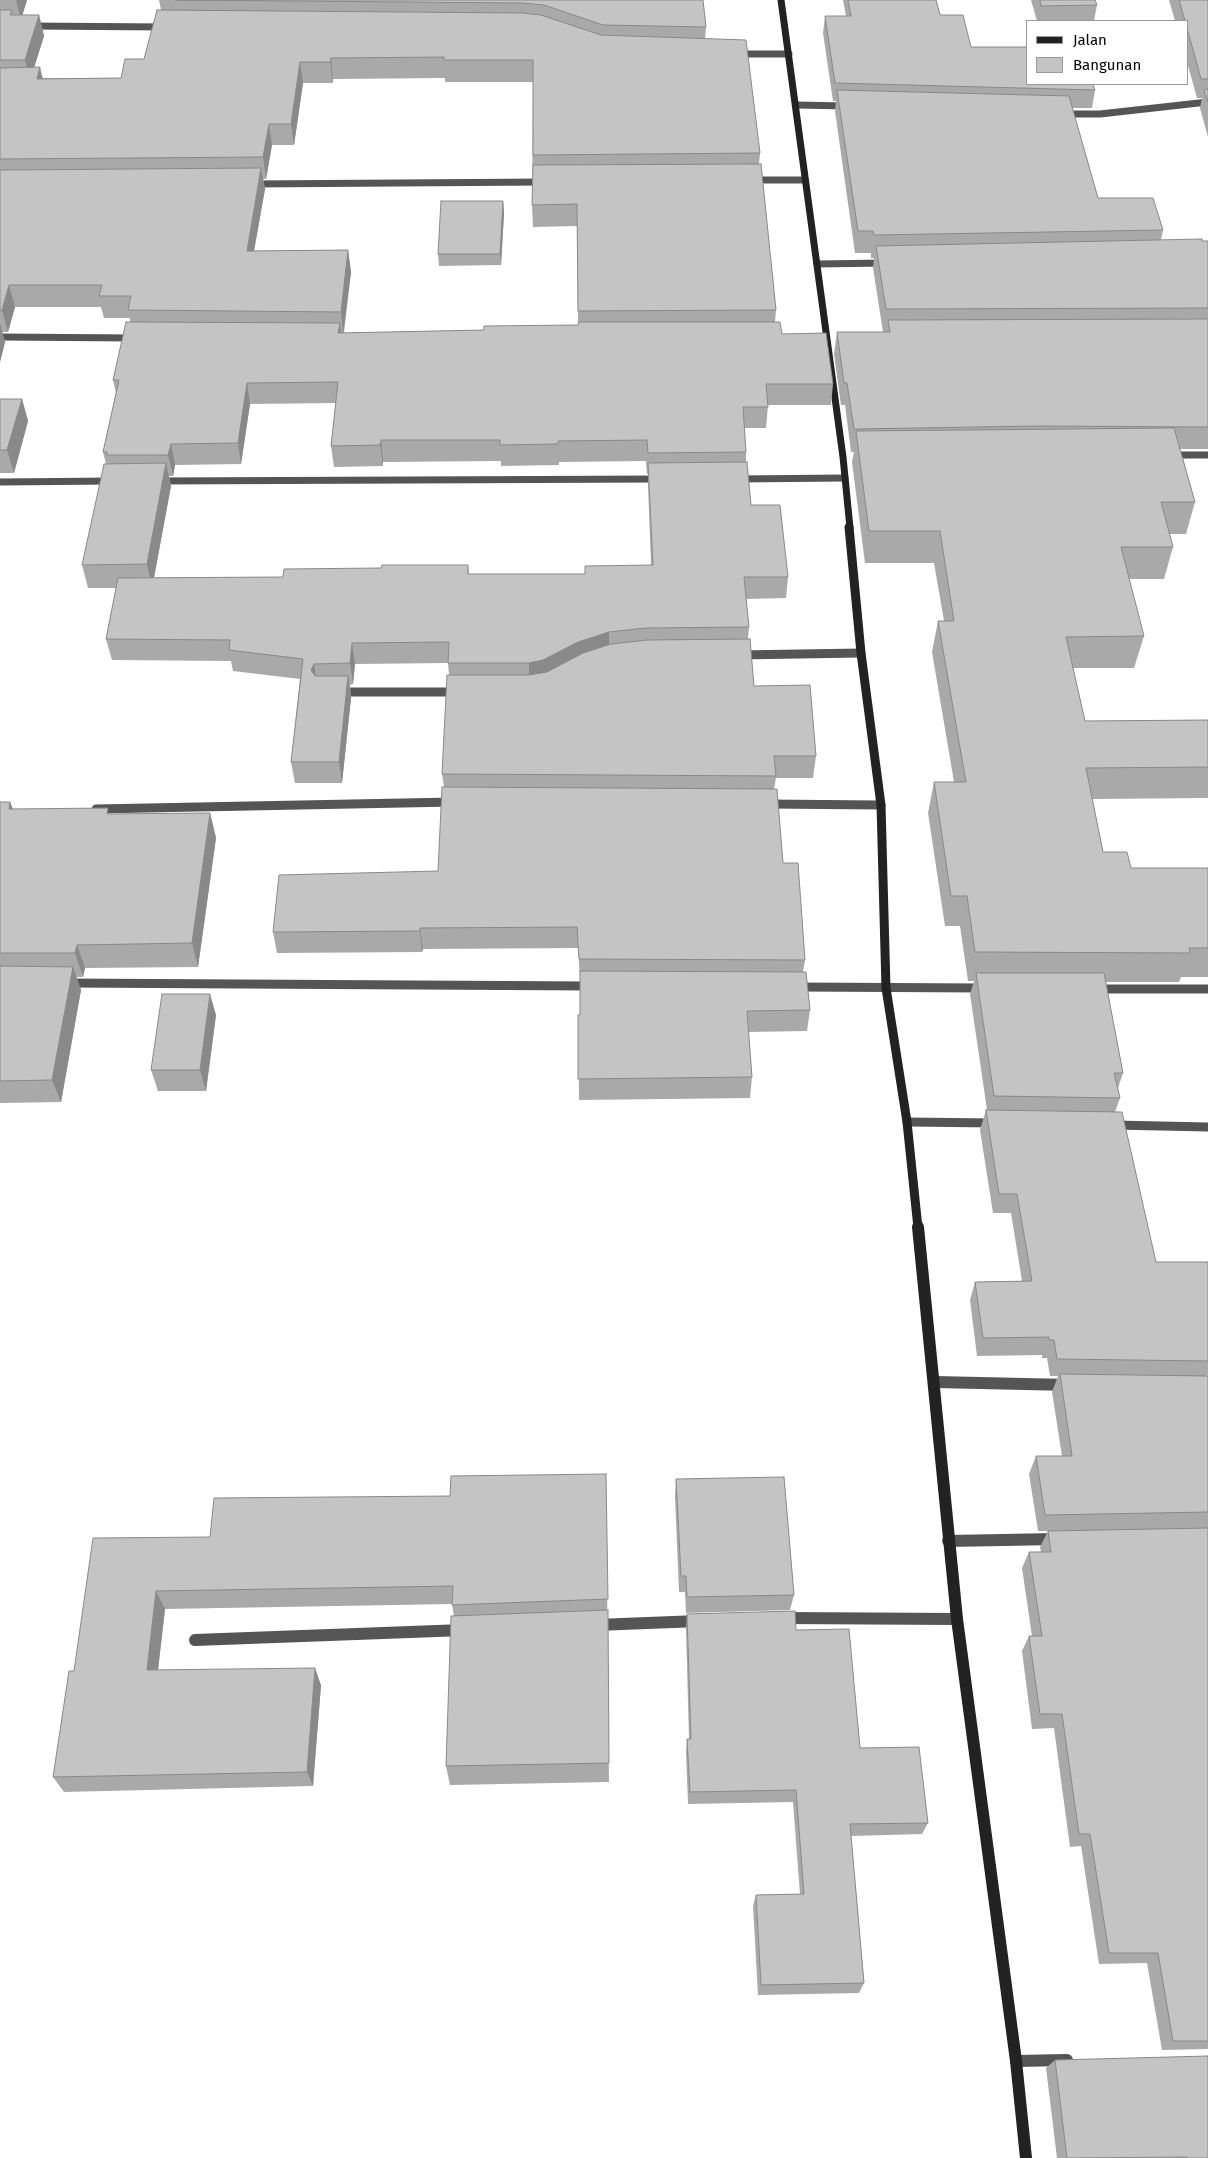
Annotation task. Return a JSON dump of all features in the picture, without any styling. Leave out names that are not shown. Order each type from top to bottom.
[{"type":"street","points":[[781,0],[817,264],[848,457],[845,478],[861,653],[881,805],[886,988],[907,1122],[935,1382],[948,1541],[1016,2062],[1026,2158]]},
{"type":"street","points":[[20,26],[178,27]]},
{"type":"street","points":[[723,54],[789,54]]},
{"type":"street","points":[[1048,114],[1100,114],[1208,102]]},
{"type":"street","points":[[796,105],[854,106]]},
{"type":"street","points":[[746,180],[805,180]]},
{"type":"street","points":[[239,184],[557,182]]},
{"type":"street","points":[[817,264],[897,263]]},
{"type":"street","points":[[0,338],[147,338]]},
{"type":"street","points":[[1160,455],[1208,456]]},
{"type":"street","points":[[726,479],[845,478]]},
{"type":"street","points":[[149,481],[666,479]]},
{"type":"street","points":[[0,482],[119,481]]},
{"type":"street","points":[[724,655],[861,653]]},
{"type":"street","points":[[331,692],[464,692]]},
{"type":"street","points":[[90,809],[469,802]]},
{"type":"street","points":[[753,804],[881,805]]},
{"type":"street","points":[[60,983],[597,986]]},
{"type":"street","points":[[786,987],[993,988]]},
{"type":"street","points":[[1081,988],[1208,989]]},
{"type":"street","points":[[907,1122],[1004,1124]]},
{"type":"street","points":[[1101,1125],[1208,1127]]},
{"type":"street","points":[[935,1382],[1081,1385]]},
{"type":"street","points":[[948,1541],[1068,1538]]},
{"type":"street","points":[[768,1618],[957,1619]]},
{"type":"street","points":[[581,1625],[710,1620]]},
{"type":"street","points":[[195,1640],[472,1630]]},
{"type":"street","points":[[1016,2062],[1083,2060]]},
{"type":"building","points":[[176,0],[703,0],[706,27],[603,25],[544,5],[522,3]]},
{"type":"building","points":[[848,0],[936,0],[940,15],[963,15],[971,47],[1026,47],[1026,85],[1093,85],[1095,90],[835,83],[825,16],[851,16]]},
{"type":"building","points":[[1040,0],[1095,0],[1097,5],[1041,6]]},
{"type":"building","points":[[1179,0],[1208,0],[1208,79],[1201,79],[1188,32],[1188,20],[1185,20]]},
{"type":"building","points":[[0,10],[12,10],[10,15],[39,15],[25,60],[0,60]]},
{"type":"building","points":[[157,10],[522,13],[541,15],[601,35],[746,40],[760,153],[533,155],[533,60],[444,60],[444,57],[331,58],[330,62],[300,62],[291,124],[269,124],[263,157],[0,159],[0,68],[40,67],[37,79],[121,78],[125,59],[144,59]]},
{"type":"building","points":[[1208,89],[1208,102],[1204,90]]},
{"type":"building","points":[[837,90],[1069,96],[1098,198],[1153,198],[1163,230],[874,235],[873,231],[858,231]]},
{"type":"building","points":[[761,164],[776,310],[578,311],[577,204],[532,205],[533,165]]},
{"type":"building","points":[[261,168],[247,251],[348,250],[341,312],[128,310],[131,296],[99,296],[102,285],[9,285],[2,310],[0,310],[0,170]]},
{"type":"building","points":[[441,201],[503,201],[500,254],[438,254]]},
{"type":"building","points":[[1202,239],[1202,241],[1208,241],[1208,308],[886,309],[876,246]]},
{"type":"building","points":[[1208,319],[1208,427],[1039,426],[854,429],[847,383],[844,383],[837,332],[890,332],[888,320]]},
{"type":"building","points":[[126,322],[340,323],[338,333],[484,330],[484,326],[578,325],[579,322],[780,322],[782,334],[826,333],[833,384],[766,384],[768,407],[743,407],[746,452],[648,453],[647,440],[558,441],[558,444],[500,445],[500,440],[381,440],[380,445],[331,446],[338,382],[247,383],[238,443],[171,444],[168,455],[107,455],[107,452],[103,452],[119,380],[113,380]]},
{"type":"building","points":[[0,399],[22,399],[7,450],[0,450]]},
{"type":"building","points":[[1174,428],[1195,502],[1161,502],[1173,547],[1121,547],[1144,636],[1066,637],[1085,721],[1208,720],[1208,767],[1086,768],[1103,852],[1127,852],[1131,868],[1208,868],[1208,948],[1189,948],[1190,953],[975,952],[967,896],[951,896],[934,782],[966,782],[938,621],[954,621],[940,531],[869,531],[856,431]]},
{"type":"building","points":[[747,462],[751,505],[780,505],[788,577],[744,577],[749,627],[646,628],[609,632],[578,642],[543,660],[529,663],[448,663],[449,642],[352,643],[350,663],[314,664],[311,670],[315,676],[348,676],[339,762],[291,762],[303,659],[229,650],[230,640],[106,639],[118,578],[283,577],[284,569],[381,568],[382,565],[468,565],[468,574],[585,574],[585,566],[653,565],[648,463]]},
{"type":"building","points":[[166,463],[147,564],[82,565],[104,464]]},
{"type":"building","points":[[750,639],[754,686],[810,685],[816,756],[774,756],[776,776],[442,774],[447,675],[529,675],[547,672],[583,653],[611,644],[647,640]]},
{"type":"building","points":[[442,787],[777,789],[783,863],[798,863],[805,960],[579,959],[577,927],[420,928],[420,931],[273,932],[279,875],[438,871]]},
{"type":"building","points":[[0,802],[10,802],[9,809],[108,808],[107,814],[210,813],[192,943],[77,945],[75,953],[0,953]]},
{"type":"building","points":[[0,966],[73,967],[52,1080],[0,1081]]},
{"type":"building","points":[[580,971],[806,972],[810,1010],[747,1011],[752,1077],[578,1079]]},
{"type":"building","points":[[976,973],[1104,973],[1123,1073],[1114,1073],[1120,1098],[994,1096]]},
{"type":"building","points":[[162,994],[210,994],[200,1070],[151,1070]]},
{"type":"building","points":[[986,1110],[1122,1112],[1156,1262],[1208,1262],[1208,1361],[1057,1359],[1054,1340],[1049,1340],[1049,1337],[983,1338],[975,1282],[1032,1281],[1017,1194],[999,1194]]},
{"type":"building","points":[[1060,1374],[1208,1376],[1208,1512],[1045,1515],[1036,1456],[1072,1456]]},
{"type":"building","points":[[606,1474],[608,1599],[452,1605],[453,1586],[156,1591],[147,1670],[315,1668],[307,1772],[53,1777],[69,1671],[74,1671],[93,1538],[210,1537],[214,1498],[450,1496],[451,1476]]},
{"type":"building","points":[[784,1477],[794,1595],[687,1597],[686,1576],[681,1576],[676,1479]]},
{"type":"building","points":[[1208,1528],[1208,2041],[1173,2041],[1158,1953],[1109,1953],[1090,1834],[1079,1834],[1062,1714],[1040,1714],[1029,1636],[1042,1636],[1029,1552],[1051,1552],[1048,1531]]},
{"type":"building","points":[[608,1610],[609,1763],[446,1766],[451,1616]]},
{"type":"building","points":[[795,1611],[796,1630],[849,1629],[860,1748],[919,1747],[928,1823],[850,1824],[864,1983],[761,1985],[756,1895],[804,1894],[796,1790],[690,1792],[687,1739],[691,1739],[687,1614]]},
{"type":"building","points":[[1208,2056],[1208,2158],[1067,2158],[1055,2060]]}]
